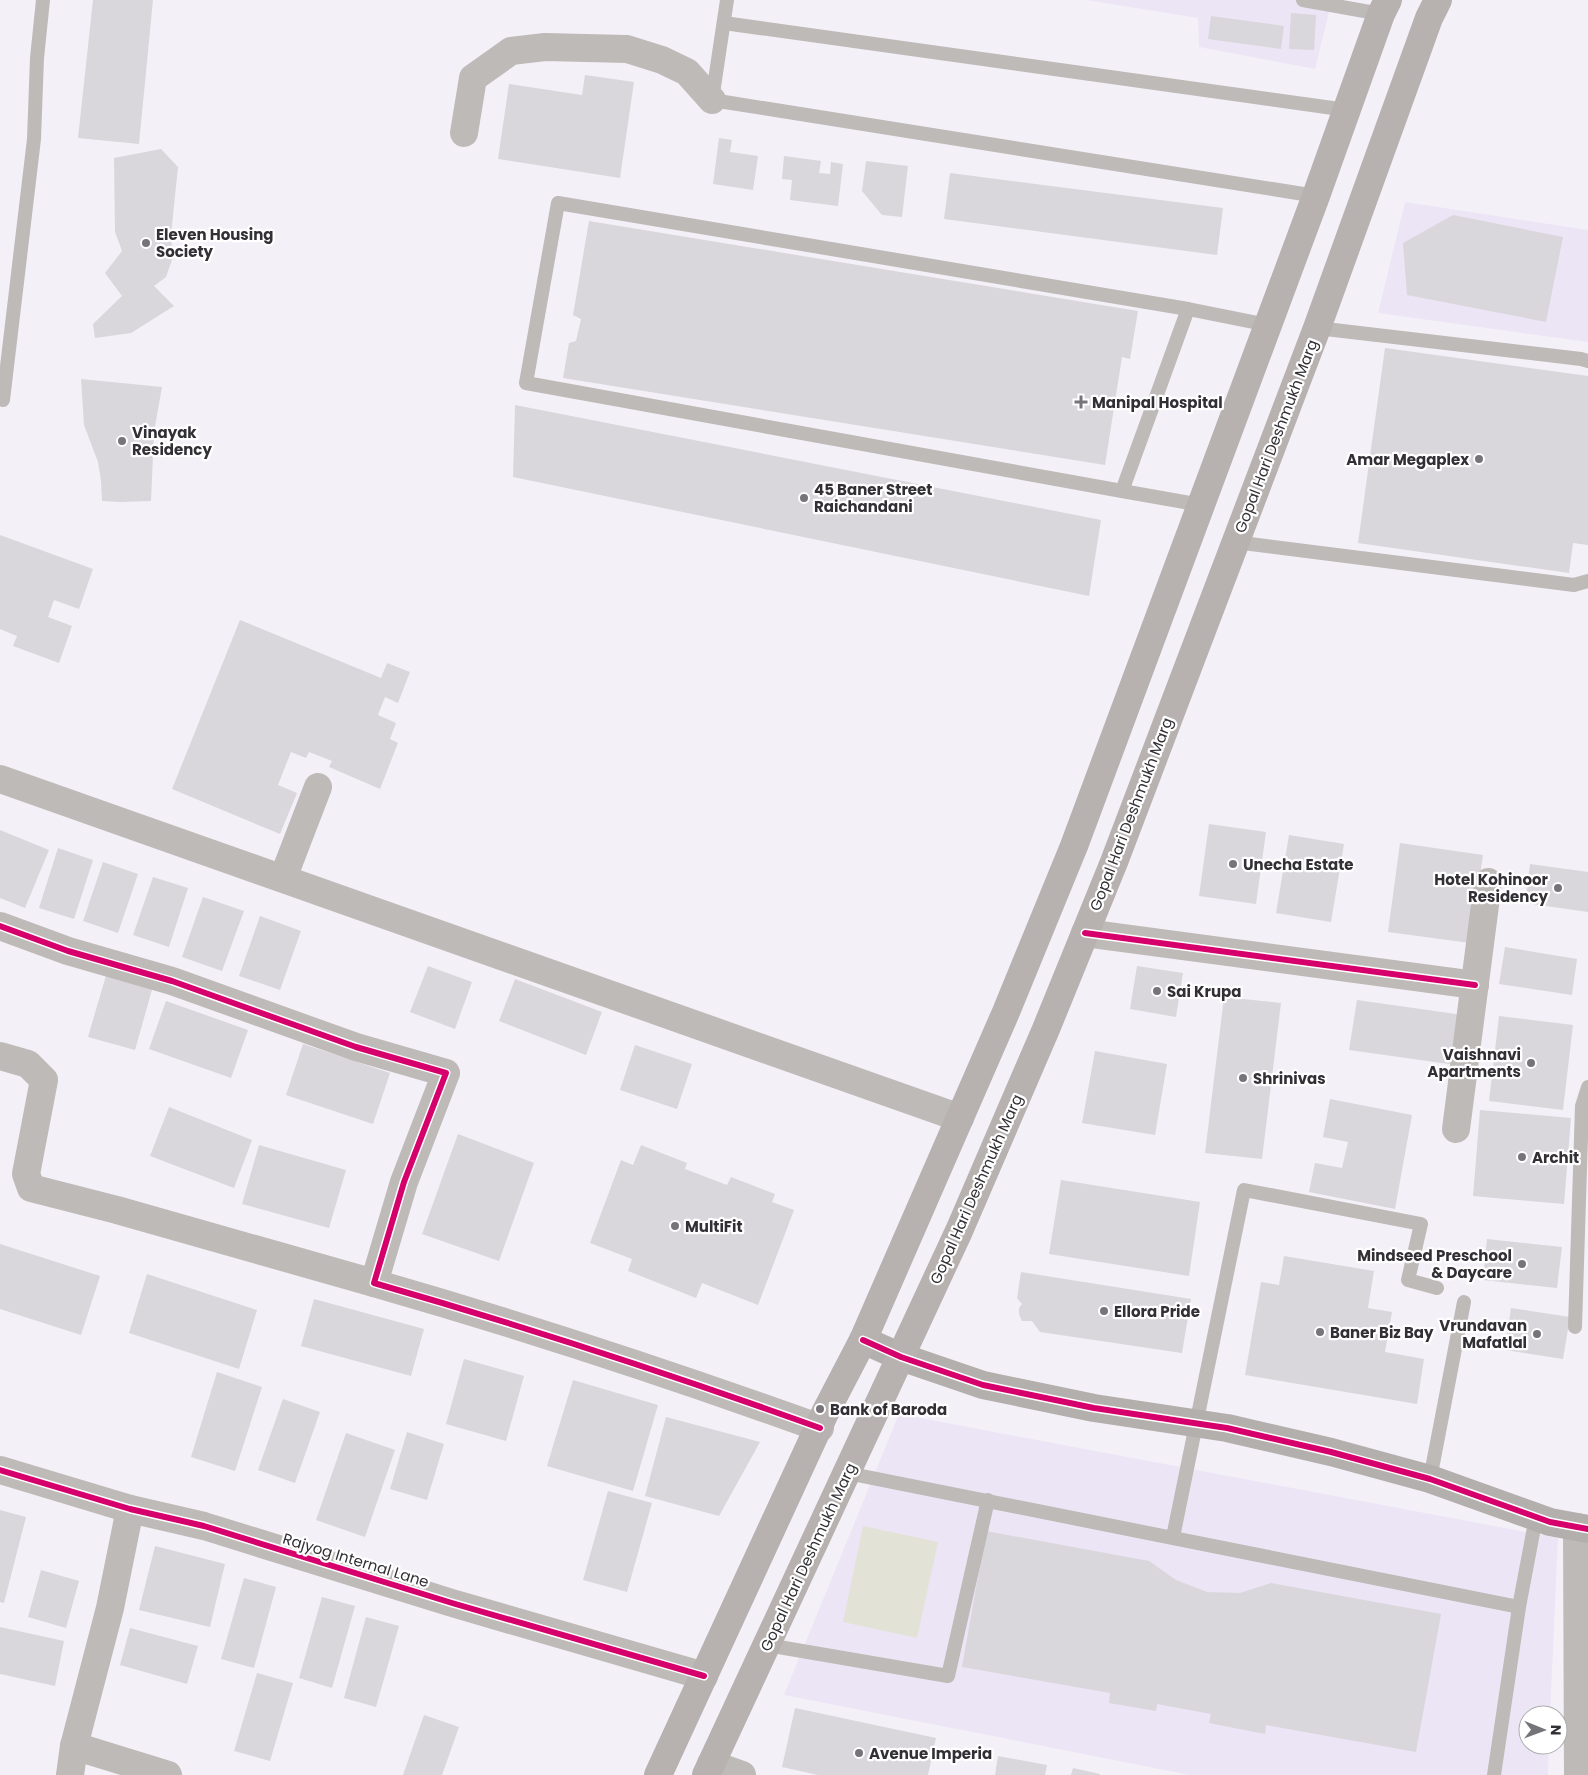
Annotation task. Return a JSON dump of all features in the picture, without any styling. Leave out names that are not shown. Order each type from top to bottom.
[{"type":"main road","name":"Gopal Hari Deshmukh Marg","points":[[709,1770],[966,1215],[1046,1029],[1117,853],[1317,328],[1429,18],[1438,0]]},
{"type":"main road","points":[[658,1775],[820,1428],[825,1413],[863,1340],[960,1118],[1074,846],[1385,7]]},
{"type":"street","points":[[464,133],[473,78],[511,51],[545,47],[626,49],[662,60],[686,72],[712,100]]},
{"type":"street","points":[[0,779],[960,1118]]},
{"type":"street","points":[[283,878],[318,788]]},
{"type":"street","points":[[1456,1129],[1488,882]]},
{"type":"street","points":[[0,926],[68,951],[172,981],[356,1047],[446,1073],[404,1182],[374,1283]]},
{"type":"street","points":[[1085,932],[1475,985]]},
{"type":"street","points":[[0,1056],[28,1064],[44,1080],[26,1174],[31,1188],[117,1210],[468,1310],[705,1387],[820,1428]]},
{"type":"street","points":[[863,1340],[901,1357],[983,1385],[1094,1408],[1227,1428],[1331,1452],[1430,1480],[1536,1517],[1583,1528],[1578,1775]]},
{"type":"street","name":"Rajyog Internal Lane","points":[[0,1470],[130,1509],[204,1526],[452,1603],[704,1676]]},
{"type":"street","points":[[70,1775],[74,1746],[110,1608],[130,1509]]},
{"type":"street","points":[[74,1746],[168,1775]]},
{"type":"street","points":[[709,1770],[742,1775]]},
{"type":"lane","points":[[2,400],[34,139],[37,58],[43,0]]},
{"type":"lane","points":[[727,0],[712,100],[1316,196]]},
{"type":"lane","points":[[1303,0],[1385,7]]},
{"type":"lane","points":[[724,23],[1347,110]]},
{"type":"lane","points":[[1202,505],[526,383],[558,203],[1188,309],[1268,325]]},
{"type":"lane","points":[[1122,491],[1188,309]]},
{"type":"lane","points":[[1317,328],[1588,361]]},
{"type":"lane","points":[[1235,542],[1574,585],[1588,581]]},
{"type":"lane","points":[[1575,1327],[1582,1106],[1588,1087]]},
{"type":"lane","points":[[1173,1537],[1244,1190],[1421,1224],[1408,1280],[1437,1288]]},
{"type":"lane","points":[[1430,1480],[1464,1302]]},
{"type":"lane","points":[[847,1473],[1519,1606]]},
{"type":"lane","points":[[767,1645],[948,1676],[988,1500]]},
{"type":"lane","points":[[1494,1775],[1519,1606],[1536,1517]]},
{"type":"shaded area","points":[[1086,0],[1332,0],[1315,69],[1199,47],[1198,18]]},
{"type":"shaded area","points":[[1405,202],[1588,230],[1588,342],[1378,313]]},
{"type":"shaded area","points":[[899,1414],[1558,1538],[1550,1705],[1518,1705],[1518,1755],[1549,1755],[1548,1775],[1190,1775],[784,1695]]},
{"type":"shaded area","points":[[863,1526],[938,1542],[917,1638],[843,1622]]},
{"type":"building","points":[[93,0],[153,0],[139,144],[78,138]]},
{"type":"building","points":[[1291,13],[1316,15],[1314,50],[1289,49]]},
{"type":"building","points":[[1211,16],[1284,26],[1281,49],[1208,39]]},
{"type":"building","points":[[585,75],[634,82],[620,178],[498,159],[509,84],[582,95]]},
{"type":"building","points":[[719,138],[732,140],[730,152],[758,156],[753,190],[713,184]]},
{"type":"building","name":"Eleven Housing Society","points":[[161,149],[178,167],[171,235],[173,257],[166,277],[154,286],[174,306],[131,333],[95,338],[93,324],[122,296],[105,273],[122,251],[115,232],[114,158]]},
{"type":"building","points":[[784,156],[821,161],[819,173],[830,174],[831,162],[843,164],[838,206],[790,200],[792,180],[782,179]]},
{"type":"building","points":[[866,161],[908,166],[902,217],[882,215],[862,191]]},
{"type":"building","points":[[950,173],[1223,208],[1217,255],[944,219]]},
{"type":"building","points":[[1453,215],[1563,237],[1546,322],[1407,295],[1403,243]]},
{"type":"building","name":"Manipal Hospital","points":[[589,221],[1138,311],[1130,359],[1122,357],[1105,465],[563,378],[569,343],[576,341],[581,319],[573,315]]},
{"type":"building","name":"Amar Megaplex","points":[[1385,348],[1588,376],[1588,545],[1573,543],[1569,573],[1358,543]]},
{"type":"building","name":"Vinayak Residency","points":[[81,379],[162,387],[154,432],[151,501],[102,501],[98,462],[84,425]]},
{"type":"building","name":"45 Baner Street Raichandani","points":[[515,405],[1101,520],[1089,596],[513,477]]},
{"type":"building","points":[[0,535],[93,569],[79,609],[54,600],[48,617],[72,626],[59,663],[13,646],[17,636],[0,629]]},
{"type":"building","points":[[240,620],[381,678],[387,663],[410,672],[398,703],[385,697],[378,715],[396,723],[390,739],[398,743],[380,789],[329,767],[332,761],[309,752],[306,758],[291,752],[278,785],[297,793],[280,834],[172,789]]},
{"type":"building","name":"Unecha Estate","points":[[1209,824],[1266,832],[1256,904],[1199,896]]},
{"type":"building","points":[[0,830],[49,850],[25,908],[0,898]]},
{"type":"building","points":[[1289,835],[1344,844],[1331,922],[1276,913]]},
{"type":"building","points":[[1400,843],[1483,855],[1470,943],[1388,932]]},
{"type":"building","points":[[58,848],[93,860],[74,919],[39,908]]},
{"type":"building","points":[[103,862],[138,874],[118,933],[83,921]]},
{"type":"building","name":"Hotel Kohinoor Residency","points":[[1530,864],[1588,872],[1588,912],[1525,903]]},
{"type":"building","points":[[153,877],[188,888],[169,947],[133,935]]},
{"type":"building","points":[[203,897],[244,911],[222,971],[182,957]]},
{"type":"building","points":[[260,916],[301,931],[280,990],[239,976]]},
{"type":"building","points":[[1505,947],[1577,959],[1572,995],[1499,984]]},
{"type":"building","points":[[428,966],[472,982],[455,1029],[410,1012]]},
{"type":"building","name":"Sai Krupa","points":[[1137,966],[1183,973],[1176,1017],[1130,1009]]},
{"type":"building","points":[[107,972],[153,986],[135,1050],[88,1037]]},
{"type":"building","points":[[515,979],[602,1012],[586,1055],[499,1021]]},
{"type":"building","name":"Shrinivas","points":[[1224,997],[1281,1003],[1262,1159],[1205,1153]]},
{"type":"building","points":[[1357,1000],[1463,1015],[1456,1065],[1349,1050]]},
{"type":"building","points":[[166,1001],[248,1030],[231,1078],[149,1049]]},
{"type":"building","name":"Vaishnavi Apartments","points":[[1499,1016],[1573,1025],[1563,1110],[1489,1101]]},
{"type":"building","points":[[303,1044],[390,1073],[373,1124],[286,1095]]},
{"type":"building","points":[[635,1045],[692,1064],[677,1109],[620,1090]]},
{"type":"building","points":[[1095,1051],[1167,1064],[1155,1135],[1082,1123]]},
{"type":"building","points":[[1330,1099],[1412,1115],[1395,1209],[1309,1192],[1315,1163],[1342,1168],[1348,1142],[1323,1137]]},
{"type":"building","points":[[169,1107],[252,1140],[234,1188],[150,1156]]},
{"type":"building","name":"Archit","points":[[1480,1110],[1571,1118],[1564,1204],[1473,1196]]},
{"type":"building","points":[[458,1134],[534,1163],[499,1261],[422,1234]]},
{"type":"building","points":[[259,1145],[346,1170],[329,1228],[242,1204]]},
{"type":"building","points":[[641,1145],[687,1163],[685,1169],[727,1185],[731,1177],[775,1194],[772,1202],[794,1210],[758,1305],[702,1283],[696,1298],[628,1271],[632,1259],[590,1243],[621,1160],[633,1165]]},
{"type":"building","points":[[1061,1180],[1200,1202],[1189,1276],[1049,1254]]},
{"type":"building","name":"Mindseed Preschool & Daycare","points":[[1487,1239],[1562,1247],[1557,1288],[1483,1280]]},
{"type":"building","points":[[0,1244],[100,1276],[81,1335],[0,1309]]},
{"type":"building","name":"Baner Biz Bay","points":[[1284,1256],[1374,1271],[1368,1308],[1392,1312],[1385,1352],[1424,1359],[1417,1404],[1245,1375],[1261,1282],[1279,1285]]},
{"type":"building","name":"Ellora Pride","points":[[1021,1272],[1191,1299],[1182,1353],[1040,1332],[1032,1321],[1022,1321],[1019,1314],[1019,1308],[1022,1304],[1017,1298]]},
{"type":"building","points":[[147,1274],[257,1310],[239,1369],[129,1333]]},
{"type":"building","points":[[314,1299],[424,1329],[411,1376],[301,1346]]},
{"type":"building","name":"Vrundavan Mafatlal","points":[[1511,1308],[1570,1317],[1563,1359],[1505,1350]]},
{"type":"building","points":[[464,1359],[524,1376],[506,1441],[446,1424]]},
{"type":"building","points":[[217,1372],[262,1387],[235,1471],[191,1457]]},
{"type":"building","points":[[573,1380],[658,1405],[633,1491],[547,1466]]},
{"type":"building","points":[[283,1399],[320,1412],[295,1483],[258,1470]]},
{"type":"building","points":[[666,1417],[760,1442],[719,1516],[645,1496]]},
{"type":"building","points":[[407,1432],[444,1444],[427,1500],[390,1489]]},
{"type":"building","points":[[346,1433],[395,1450],[365,1537],[316,1520]]},
{"type":"building","points":[[608,1491],[652,1503],[627,1592],[583,1580]]},
{"type":"building","points":[[0,1510],[26,1517],[4,1603],[0,1602]]},
{"type":"building","points":[[986,1531],[1149,1561],[1176,1580],[1207,1592],[1240,1593],[1271,1583],[1441,1614],[1416,1752],[1266,1725],[1265,1734],[1209,1723],[1211,1714],[1157,1704],[1156,1711],[1109,1703],[1110,1693],[962,1667]]},
{"type":"building","points":[[155,1546],[225,1564],[210,1627],[139,1610]]},
{"type":"building","points":[[41,1570],[79,1581],[66,1628],[28,1617]]},
{"type":"building","points":[[244,1578],[276,1587],[254,1668],[221,1659]]},
{"type":"building","points":[[322,1597],[355,1606],[332,1688],[299,1678]]},
{"type":"building","points":[[366,1617],[399,1626],[376,1707],[344,1698]]},
{"type":"building","points":[[0,1627],[64,1641],[55,1686],[0,1674]]},
{"type":"building","points":[[130,1628],[198,1646],[187,1684],[120,1665]]},
{"type":"building","points":[[257,1673],[293,1683],[270,1761],[234,1751]]},
{"type":"building","name":"Avenue Imperia","points":[[795,1708],[936,1738],[928,1775],[818,1775],[782,1767]]},
{"type":"building","points":[[424,1715],[459,1727],[442,1775],[403,1775]]},
{"type":"building","points":[[998,1756],[1047,1765],[1045,1775],[995,1775]]},
{"type":"building","points":[[1073,1768],[1100,1774],[1100,1775],[1071,1775]]},
{"type":"cycle path","points":[[0,926],[68,951],[172,981],[356,1047],[446,1073],[404,1182],[374,1283],[598,1352],[820,1428]]},
{"type":"cycle path","points":[[1085,933],[1475,985]]},
{"type":"cycle path","points":[[863,1340],[901,1357],[983,1385],[1094,1408],[1227,1428],[1331,1452],[1430,1479],[1550,1522],[1588,1529]]},
{"type":"cycle path","points":[[0,1470],[130,1509],[204,1526],[452,1603],[704,1676]]},
{"type":"place","name":"Eleven Housing Society","points":[[146,243]]},
{"type":"place","name":"Manipal Hospital","points":[[1081,402]]},
{"type":"place","name":"Vinayak Residency","points":[[122,441]]},
{"type":"place","name":"Amar Megaplex","points":[[1479,459]]},
{"type":"place","name":"45 Baner Street Raichandani","points":[[804,498]]},
{"type":"place","name":"Unecha Estate","points":[[1233,864]]},
{"type":"place","name":"Hotel Kohinoor Residency","points":[[1558,888]]},
{"type":"place","name":"Sai Krupa","points":[[1157,991]]},
{"type":"place","name":"Vaishnavi Apartments","points":[[1531,1063]]},
{"type":"place","name":"Shrinivas","points":[[1243,1078]]},
{"type":"place","name":"Archit","points":[[1522,1157]]},
{"type":"place","name":"MultiFit","points":[[675,1226]]},
{"type":"place","name":"Mindseed Preschool & Daycare","points":[[1522,1264]]},
{"type":"place","name":"Ellora Pride","points":[[1104,1311]]},
{"type":"place","name":"Baner Biz Bay","points":[[1320,1332]]},
{"type":"place","name":"Vrundavan Mafatlal","points":[[1537,1334]]},
{"type":"place","name":"Bank of Baroda","points":[[820,1409]]},
{"type":"place","name":"Avenue Imperia","points":[[859,1753]]}]
